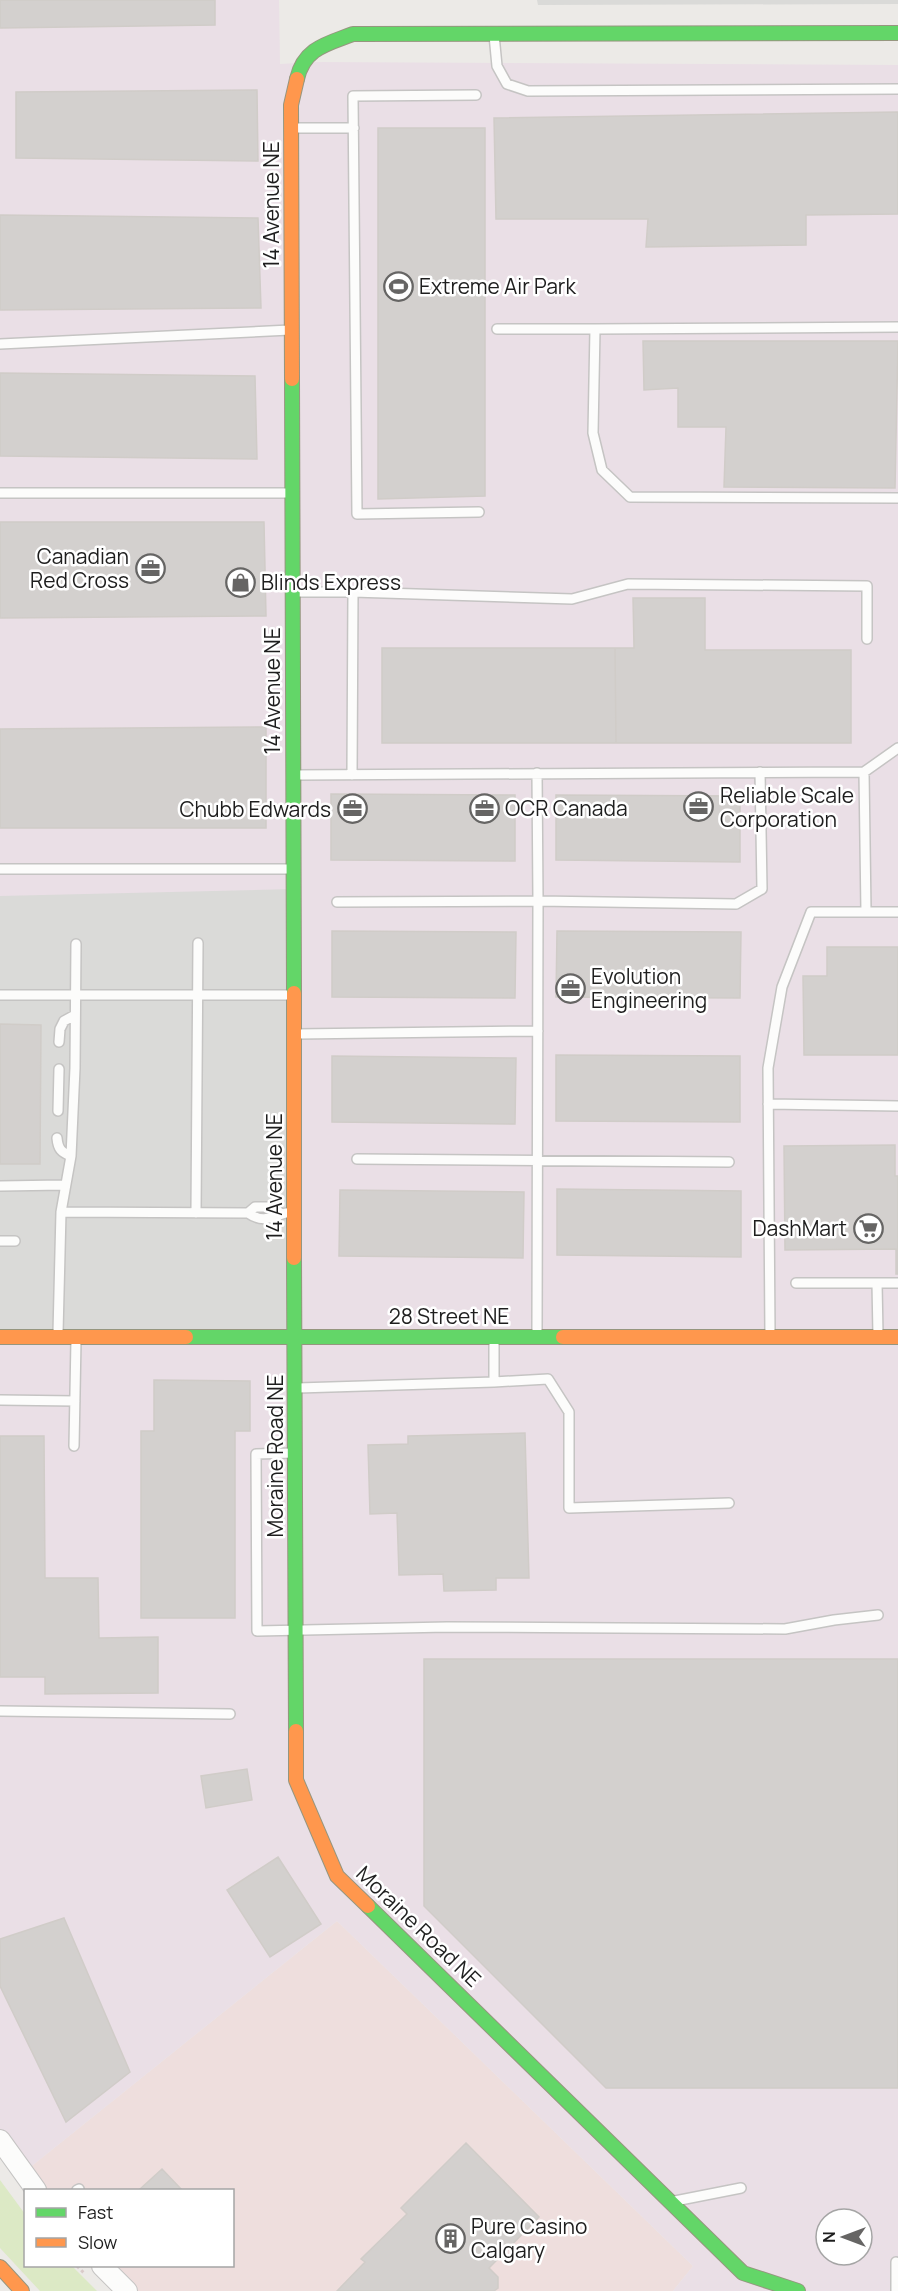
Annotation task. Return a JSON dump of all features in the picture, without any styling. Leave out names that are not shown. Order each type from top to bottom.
[{"type":"main road","points":[[494,33],[898,33]]},
{"type":"main road","name":"14 Avenue NE","points":[[296,1337],[291,105],[298,69],[313,50],[352,34],[494,33]]},
{"type":"main road","name":"28 Street NE","points":[[0,1337],[898,1337]]},
{"type":"main road","name":"Moraine Road NE","points":[[296,1337],[296,1780],[337,1876],[742,2273],[798,2291]]},
{"type":"main road","points":[[0,2267],[22,2291]]},
{"type":"street","points":[[0,2140],[35,2189]]},
{"type":"street","points":[[104,2267],[127,2291]]},
{"type":"lane","points":[[494,33],[497,66],[507,84],[528,91],[898,90]]},
{"type":"lane","points":[[477,95],[353,96],[357,514],[479,512]]},
{"type":"lane","points":[[292,128],[354,128]]},
{"type":"lane","points":[[497,329],[898,327]]},
{"type":"lane","points":[[595,329],[593,433],[602,470],[630,497],[898,498]]},
{"type":"lane","points":[[0,344],[293,330]]},
{"type":"lane","points":[[0,493],[293,493]]},
{"type":"lane","points":[[293,592],[572,599],[628,584],[867,586],[867,639]]},
{"type":"lane","points":[[352,775],[353,592]]},
{"type":"lane","points":[[294,775],[864,772],[895,750],[898,763]]},
{"type":"lane","points":[[338,902],[736,904],[762,889],[760,772]]},
{"type":"lane","points":[[864,772],[866,912]]},
{"type":"lane","points":[[537,773],[537,1337]]},
{"type":"lane","points":[[0,869],[294,869]]},
{"type":"lane","points":[[770,1337],[768,1068],[782,987],[811,912],[898,912]]},
{"type":"lane","points":[[196,1213],[198,943]]},
{"type":"lane","points":[[58,1337],[61,1212],[71,1156],[75,1068],[76,944]]},
{"type":"lane","points":[[0,995],[295,995]]},
{"type":"lane","points":[[59,1042],[60,1029],[64,1021],[75,1015]]},
{"type":"lane","points":[[295,1034],[538,1031]]},
{"type":"lane","points":[[58,1111],[59,1069]]},
{"type":"lane","points":[[768,1104],[898,1106]]},
{"type":"lane","points":[[57,1138],[58,1147],[63,1153],[71,1156]]},
{"type":"lane","points":[[357,1158],[729,1162]]},
{"type":"lane","points":[[0,1186],[64,1185]]},
{"type":"lane","points":[[61,1212],[248,1213],[255,1206],[273,1207],[280,1213],[295,1212]]},
{"type":"lane","points":[[0,1240],[15,1240]]},
{"type":"lane","points":[[796,1283],[898,1283]]},
{"type":"lane","points":[[877,1283],[878,1337]]},
{"type":"lane","points":[[74,1446],[76,1337]]},
{"type":"lane","points":[[494,1337],[494,1382]]},
{"type":"lane","points":[[296,1389],[548,1379],[569,1412],[569,1508],[729,1503]]},
{"type":"lane","points":[[0,1400],[75,1401]]},
{"type":"lane","points":[[296,1453],[256,1454],[257,1631],[447,1627],[785,1629],[878,1615]]},
{"type":"lane","points":[[0,1711],[230,1714]]},
{"type":"lane","points":[[669,2202],[741,2188]]},
{"type":"lane","points":[[896,2262],[896,2291]]},
{"type":"shaded area","points":[[0,0],[279,0],[280,64],[314,62],[898,65],[898,2291],[673,2291],[693,2266],[337,1921],[23,2173],[0,2140]]},
{"type":"shaded area","points":[[537,0],[898,0],[898,4],[538,5]]},
{"type":"shaded area","points":[[294,889],[296,1337],[0,1337],[0,896]]},
{"type":"shaded area","points":[[337,1921],[693,2266],[673,2291],[127,2291],[103,2267],[234,2267],[234,2189],[35,2189],[23,2173]]},
{"type":"green space","points":[[0,2180],[24,2213],[24,2267],[73,2267],[97,2291],[40,2291],[0,2248]]},
{"type":"building","points":[[0,0],[215,0],[215,25],[0,28]]},
{"type":"building","points":[[257,90],[258,161],[16,158],[16,92]]},
{"type":"building","points":[[898,112],[898,214],[806,215],[806,245],[646,247],[648,219],[496,219],[494,118]]},
{"type":"building","points":[[378,128],[485,128],[485,496],[378,499]]},
{"type":"building","points":[[0,215],[258,218],[261,308],[0,310]]},
{"type":"building","points":[[643,341],[898,341],[895,488],[724,487],[726,427],[678,427],[678,388],[644,390]]},
{"type":"building","points":[[0,373],[255,376],[257,459],[0,456]]},
{"type":"building","points":[[0,522],[264,522],[266,616],[0,618]]},
{"type":"building","points":[[633,598],[705,598],[705,650],[851,650],[851,743],[616,743],[615,648],[634,648]]},
{"type":"building","points":[[382,648],[615,648],[616,743],[382,743]]},
{"type":"building","points":[[266,727],[266,828],[0,828],[0,729]]},
{"type":"building","points":[[331,794],[515,795],[515,861],[331,860]]},
{"type":"building","points":[[556,795],[740,796],[740,862],[556,860]]},
{"type":"building","points":[[332,931],[516,932],[515,998],[332,997]]},
{"type":"building","points":[[557,931],[741,932],[740,998],[556,997]]},
{"type":"building","points":[[827,947],[898,947],[898,1055],[804,1055],[803,976],[827,976]]},
{"type":"building","points":[[0,1024],[41,1025],[40,1164],[0,1164]]},
{"type":"building","points":[[556,1055],[740,1056],[740,1122],[556,1121]]},
{"type":"building","points":[[332,1056],[516,1058],[515,1124],[332,1122]]},
{"type":"building","points":[[895,1145],[895,1176],[898,1176],[898,1274],[896,1274],[896,1249],[785,1250],[784,1146]]},
{"type":"building","points":[[557,1189],[741,1191],[741,1257],[557,1255]]},
{"type":"building","points":[[340,1190],[524,1192],[523,1258],[339,1256]]},
{"type":"building","points":[[154,1380],[250,1381],[250,1431],[235,1431],[235,1618],[141,1618],[141,1431],[154,1431]]},
{"type":"building","points":[[525,1433],[529,1578],[496,1578],[496,1590],[444,1591],[443,1574],[399,1575],[397,1513],[370,1514],[368,1445],[408,1444],[408,1436]]},
{"type":"building","points":[[0,1436],[44,1436],[45,1578],[98,1578],[99,1638],[158,1637],[158,1693],[45,1694],[45,1677],[0,1677]]},
{"type":"building","points":[[424,1659],[898,1659],[898,2088],[606,2088],[424,1906]]},
{"type":"building","points":[[247,1769],[252,1800],[206,1808],[201,1776]]},
{"type":"building","points":[[278,1857],[321,1924],[270,1957],[227,1890]]},
{"type":"building","points":[[64,1918],[130,2072],[66,2122],[0,1986],[0,1939]]},
{"type":"building","name":"Pure Casino Calgary","points":[[466,2143],[539,2217],[489,2268],[498,2277],[498,2288],[494,2291],[337,2291],[365,2262],[361,2259],[407,2214],[401,2208]]},
{"type":"building","points":[[162,2169],[181,2189],[140,2189]]},
{"type":"traffic: fast","points":[[297,79],[305,60],[311,54],[326,44],[353,34],[898,33]]},
{"type":"traffic: fast","points":[[292,379],[294,993]]},
{"type":"traffic: fast","points":[[294,1258],[296,1731]]},
{"type":"traffic: fast","points":[[186,1337],[563,1337]]},
{"type":"traffic: fast","points":[[368,1906],[743,2273],[798,2291]]},
{"type":"traffic: slow","points":[[292,379],[291,105],[297,79]]},
{"type":"traffic: slow","points":[[294,993],[294,1258]]},
{"type":"traffic: slow","points":[[0,1337],[186,1337]]},
{"type":"traffic: slow","points":[[563,1337],[898,1337]]},
{"type":"traffic: slow","points":[[296,1731],[296,1780],[337,1876],[368,1906]]},
{"type":"traffic: slow","points":[[0,2267],[22,2291]]},
{"type":"place","name":"Extreme Air Park","points":[[398,286]]},
{"type":"place","name":"Canadian Red Cross","points":[[150,568]]},
{"type":"place","name":"Blinds Express","points":[[240,582]]},
{"type":"place","name":"Reliable Scale Corporation","points":[[699,807]]},
{"type":"place","name":"OCR Canada","points":[[484,808]]},
{"type":"place","name":"Chubb Edwards","points":[[352,809]]},
{"type":"place","name":"Evolution Engineering","points":[[570,988]]},
{"type":"place","name":"DashMart","points":[[868,1228]]},
{"type":"place","name":"Pure Casino Calgary","points":[[450,2238]]}]
